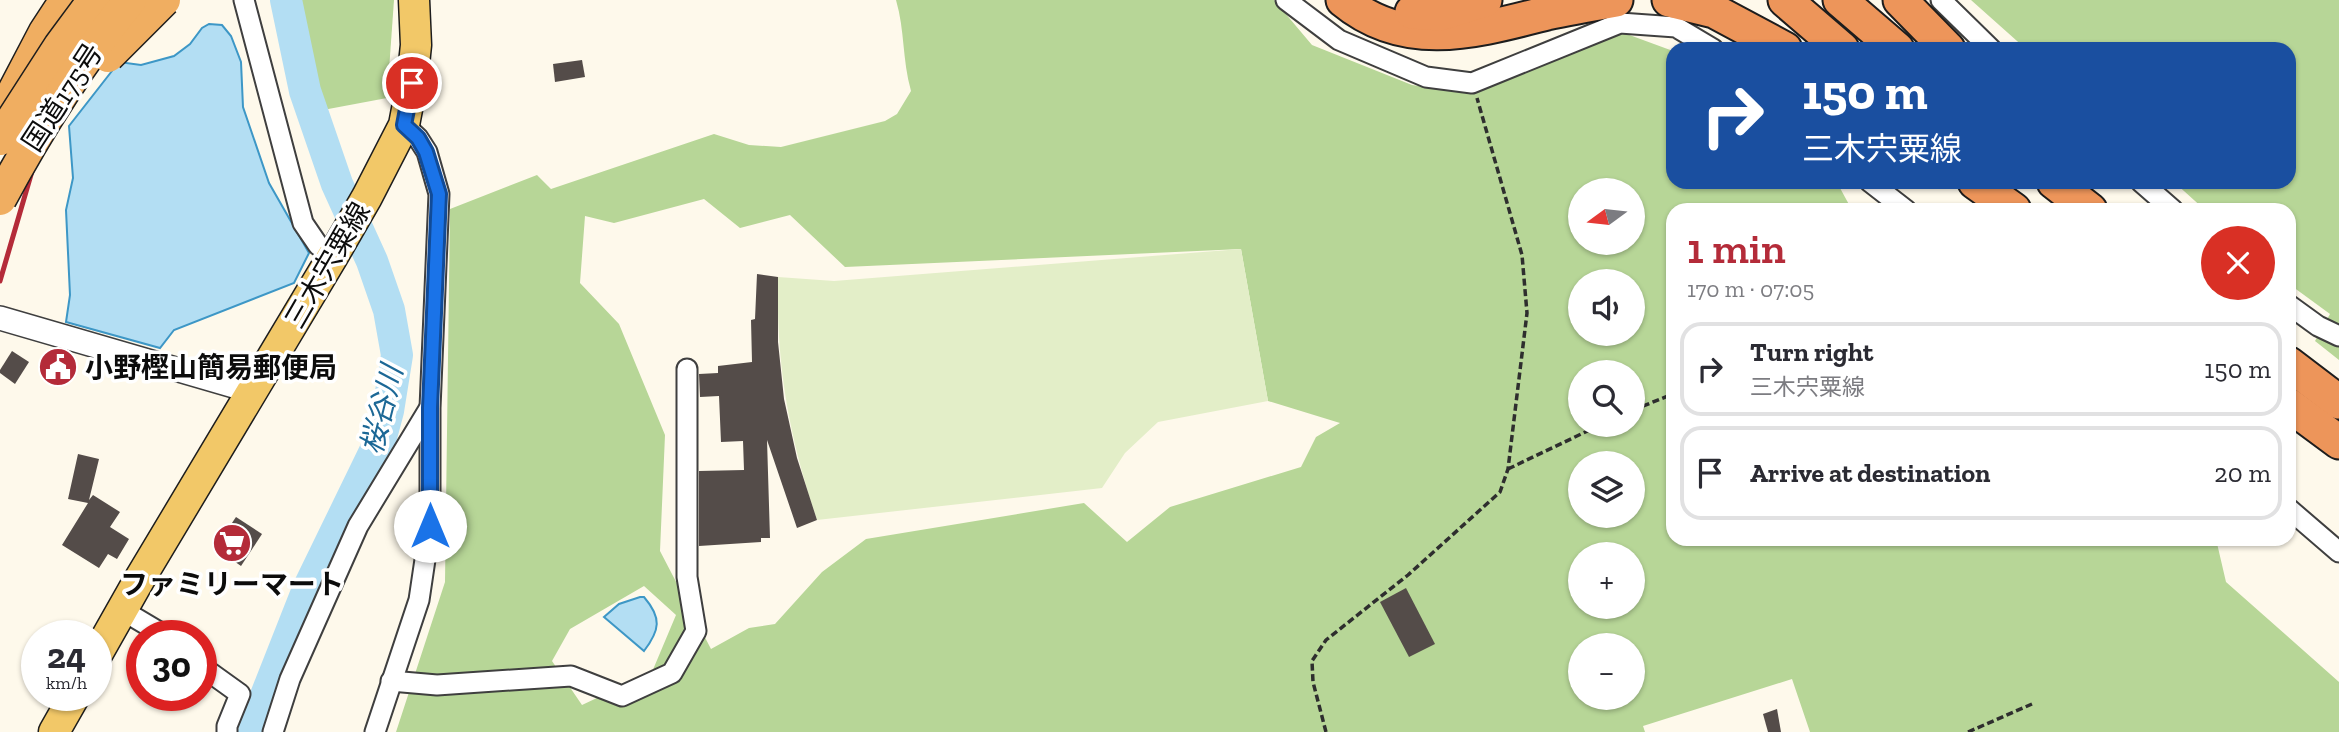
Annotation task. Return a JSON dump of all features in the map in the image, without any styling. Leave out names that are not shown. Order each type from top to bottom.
[{"type":"highway","points":[[0,118],[45,32],[66,0]]},
{"type":"highway","name":"国道175号","points":[[0,139],[60,46],[94,0]]},
{"type":"highway","name":"国道175号","points":[[0,198],[82,62],[130,0]]},
{"type":"highway","points":[[15,170],[115,48],[164,0]]},
{"type":"highway","points":[[1343,0],[1357,12],[1396,29],[1428,34],[1472,32],[1565,9],[1616,0]]},
{"type":"highway","points":[[1376,0],[1410,12],[1440,13],[1485,0]]},
{"type":"highway","points":[[1669,0],[1714,11],[1772,42]]},
{"type":"highway","points":[[1785,0],[1834,42]]},
{"type":"highway","points":[[1840,0],[1889,42]]},
{"type":"highway","points":[[1900,0],[1941,42]]},
{"type":"highway","points":[[1985,189],[2004,203]]},
{"type":"highway","points":[[2010,189],[2027,203]]},
{"type":"highway","points":[[2063,189],[2081,203]]},
{"type":"highway","points":[[2095,189],[2108,203]]},
{"type":"highway","points":[[2296,369],[2339,402]]},
{"type":"highway","points":[[2296,410],[2339,442]]},
{"type":"main road","name":"三木宍粟線","points":[[112,628],[367,197],[404,125],[412,83],[414,0]]},
{"type":"main road","points":[[54,732],[66,711]]},
{"type":"street","points":[[0,89],[48,0]]},
{"type":"street","points":[[244,0],[303,223],[318,245],[336,250]]},
{"type":"street","points":[[1286,0],[1339,40],[1426,77],[1472,83],[1620,23],[1676,27],[1701,42]]},
{"type":"street","points":[[1941,0],[1985,42]]},
{"type":"street","points":[[376,732],[419,600],[428,538],[430,408],[439,194],[426,152],[418,138],[404,125]]},
{"type":"street","points":[[1879,189],[1897,203]]},
{"type":"street","points":[[2149,189],[2166,203]]},
{"type":"street","points":[[2296,310],[2318,326],[2339,336]]},
{"type":"street","points":[[0,318],[251,391]]},
{"type":"street","points":[[391,681],[437,685],[571,676],[622,696],[672,673],[696,631],[687,577],[687,369]]},
{"type":"street","points":[[273,732],[290,679],[358,526],[430,408]]},
{"type":"street","points":[[2296,515],[2339,552]]},
{"type":"street","points":[[122,610],[139,620]]},
{"type":"street","points":[[217,677],[240,694],[227,732]]},
{"type":"path","points":[[1326,732],[1313,682],[1312,661],[1326,640],[1408,575],[1500,492],[1508,469],[1527,313],[1522,256],[1472,83]]},
{"type":"path","points":[[1645,405],[1666,397]]},
{"type":"path","points":[[1508,469],[1575,437]]},
{"type":"path","points":[[1968,732],[2032,704]]},
{"type":"green space","points":[[294,0],[394,0],[387,98],[323,110],[300,31]]},
{"type":"green space","points":[[896,0],[1274,0],[1312,45],[1412,85],[1458,92],[1624,33],[1666,48],[1666,189],[1841,189],[1848,203],[1666,203],[1666,546],[2218,546],[2226,582],[2339,682],[2339,732],[1810,732],[1792,679],[1643,726],[1645,732],[396,732],[445,582],[450,209],[537,175],[551,189],[714,134],[749,145],[781,147],[885,121],[897,114],[911,91]],"holes":[[[704,199],[740,228],[790,215],[845,267],[1241,249],[1268,401],[1340,423],[1316,437],[1301,467],[1170,507],[1127,542],[1084,503],[866,539],[822,572],[775,624],[749,628],[711,649],[660,551],[665,435],[619,324],[580,283],[585,216],[614,223]],[[644,586],[676,615],[652,672],[582,705],[552,661],[570,629]]]},
{"type":"green space","points":[[1971,0],[2339,0],[2339,360],[2315,341],[2330,314],[2296,289],[2296,203],[2197,203],[2182,189],[2296,189],[2296,42],[2018,42]]},
{"type":"green space","points":[[1241,249],[1268,401],[1158,422],[1125,453],[1102,488],[817,520],[799,459],[786,400],[779,341],[778,277],[834,281]]},
{"type":"water","points":[[209,24],[222,25],[231,36],[241,62],[243,107],[269,183],[309,253],[294,283],[174,330],[160,348],[66,322],[70,295],[66,210],[73,178],[69,126],[119,62],[141,65],[174,56]]},
{"type":"water","points":[[644,597],[650,604],[657,624],[644,651],[604,617],[619,604]]},
{"type":"building","points":[[582,60],[585,77],[555,82],[553,64]]},
{"type":"building","points":[[757,274],[778,277],[778,342],[784,399],[797,458],[817,520],[797,528],[767,440],[770,538],[761,538],[761,542],[699,546],[699,471],[744,470],[743,441],[721,442],[719,396],[700,397],[699,374],[718,373],[718,366],[752,362],[751,320],[755,319]]},
{"type":"building","points":[[12,351],[29,362],[15,384],[0,373]]},
{"type":"building","points":[[78,454],[99,459],[89,500],[93,495],[120,512],[110,527],[129,539],[117,559],[108,554],[99,568],[62,545],[88,503],[68,499]]},
{"type":"building","points":[[236,517],[262,534],[241,566],[215,548]]},
{"type":"building","points":[[1406,588],[1435,644],[1409,657],[1380,602]]},
{"type":"building","points":[[1777,709],[1781,732],[1768,732],[1763,714]]},
{"type":"waterway","name":"桜谷川","points":[[254,732],[308,589],[380,441],[397,355],[389,310],[372,261],[337,184],[305,91],[286,0]]},
{"type":"railway","points":[[0,281],[82,0]]},
{"type":"place","name":"小野樫山簡易郵便局","points":[[58,367]]},
{"type":"place","name":"ファミリーマート","points":[[232,543]]},
{"type":"route","points":[[412,83],[404,125],[418,138],[426,152],[439,194],[430,408],[430,526]]}]
